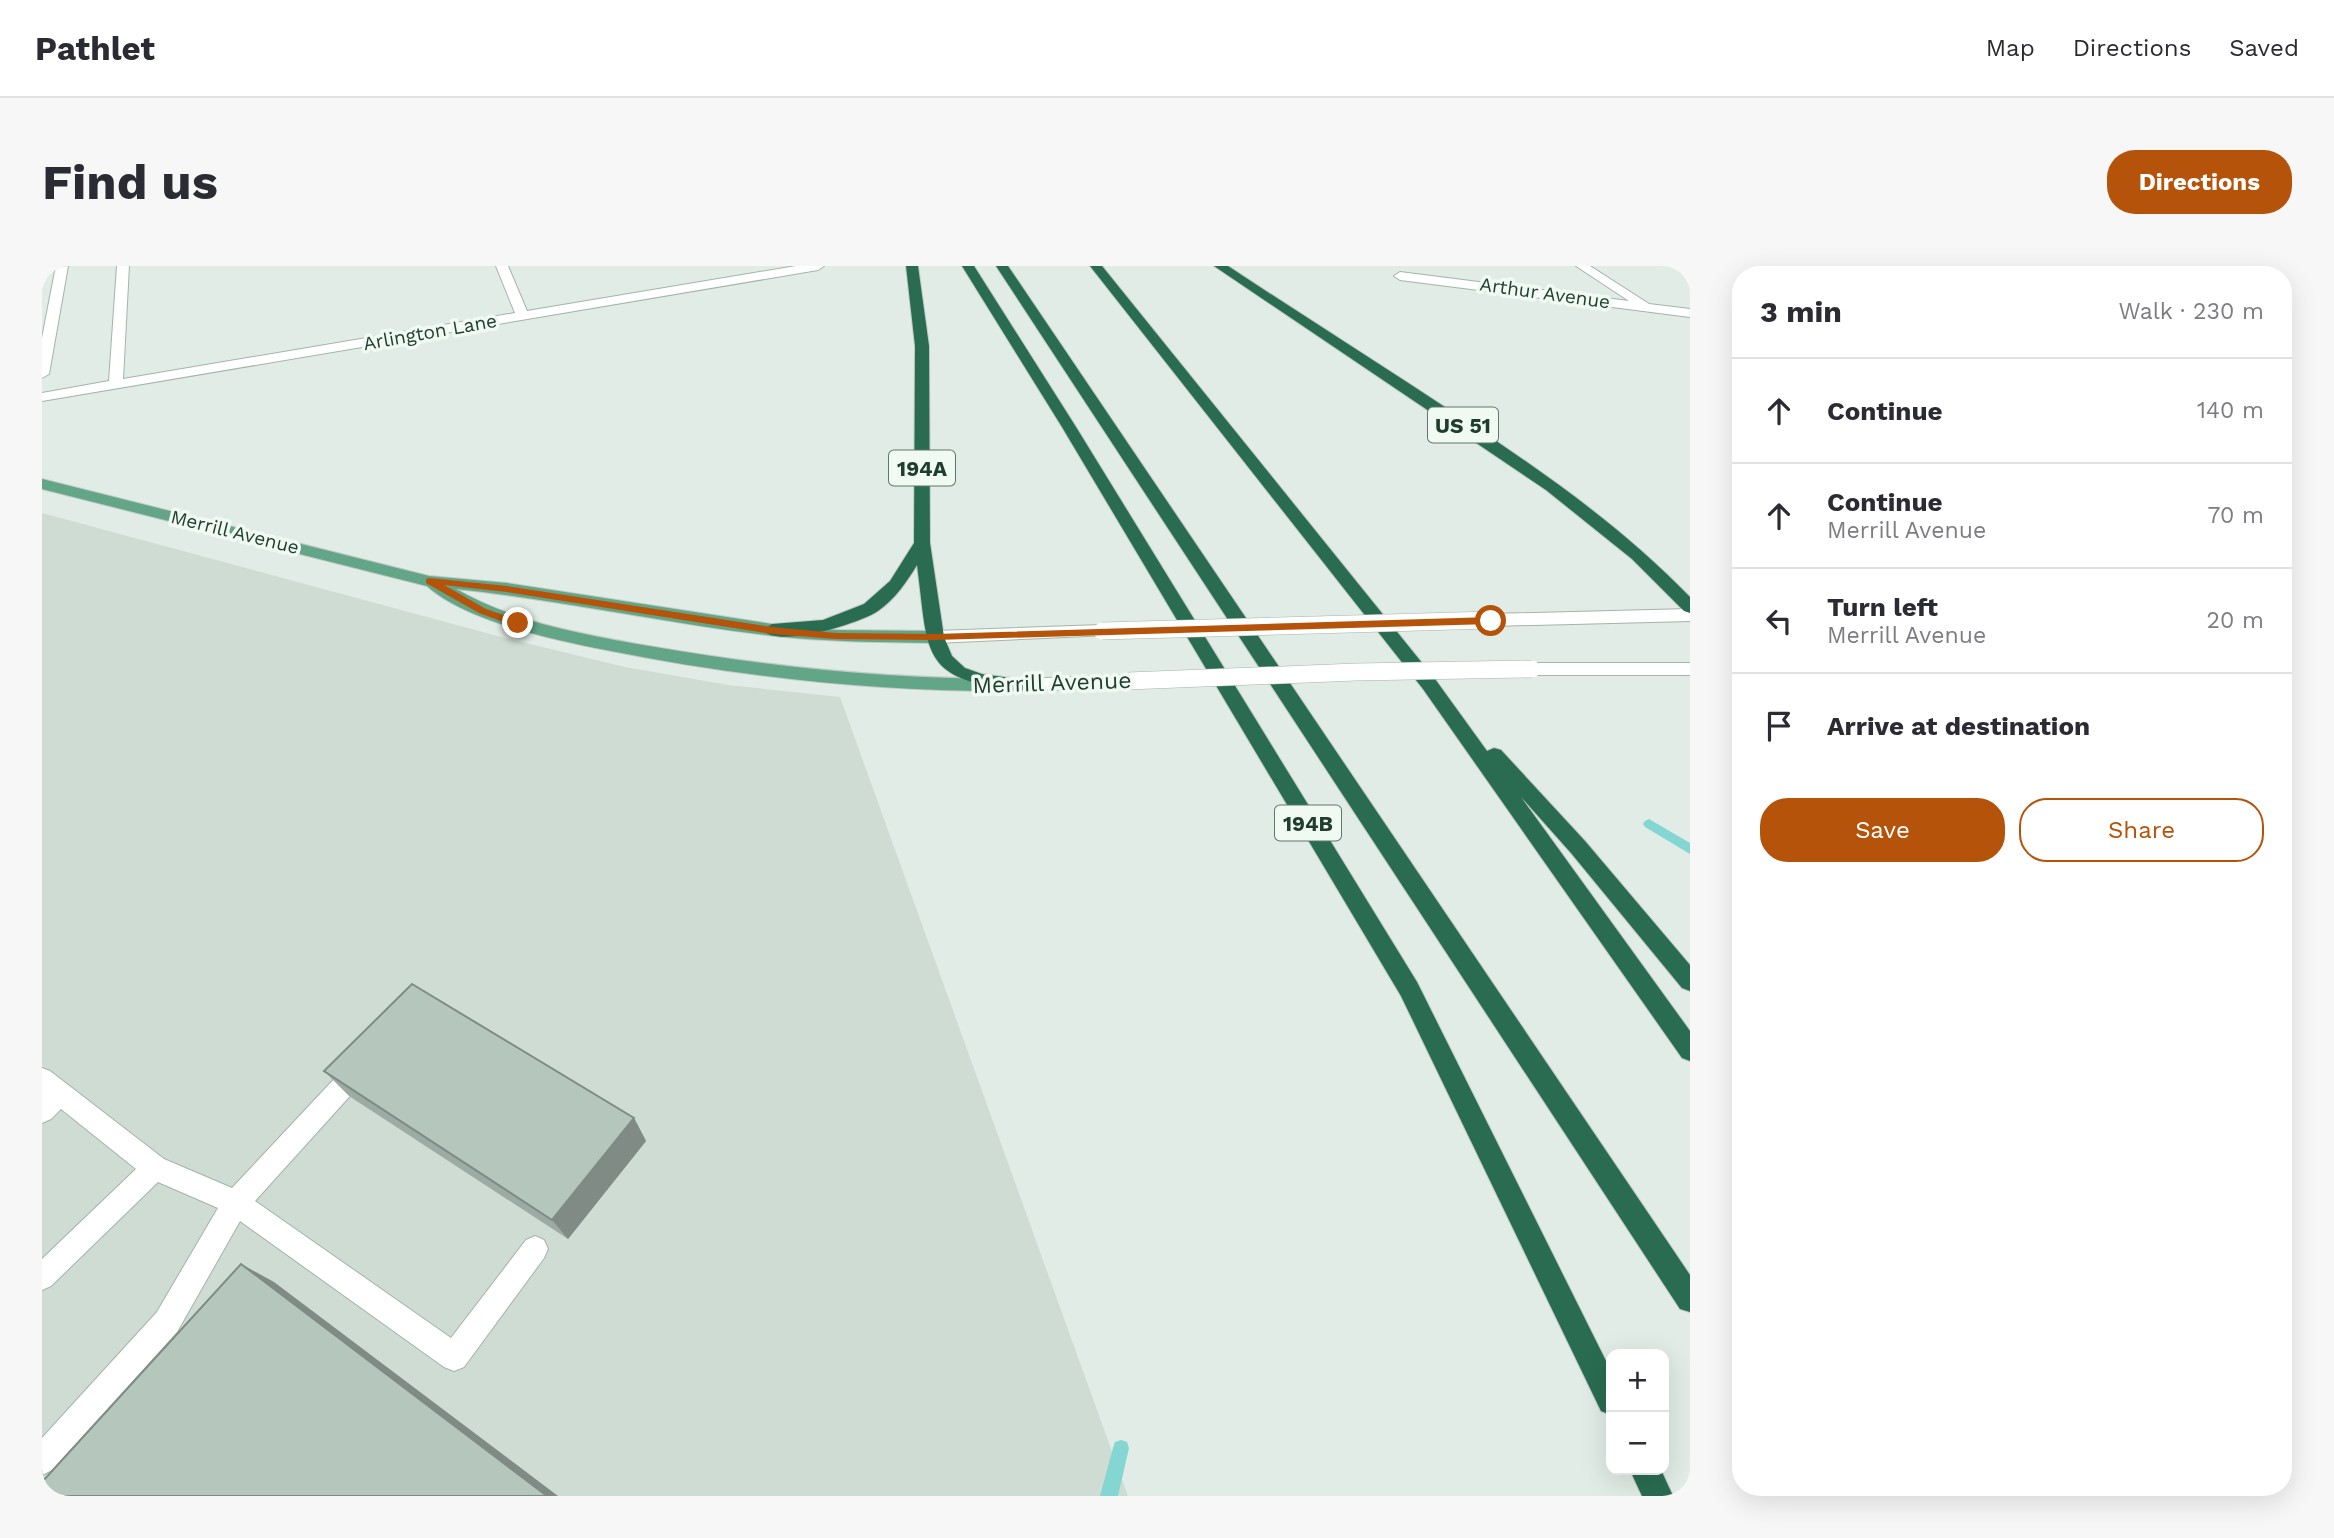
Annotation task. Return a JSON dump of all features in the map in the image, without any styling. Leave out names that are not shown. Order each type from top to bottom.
[{"type":"highway","name":"194A","points":[[912,266],[922,346],[922,543],[935,637],[944,659],[959,671],[980,680],[1020,685]]},
{"type":"highway","name":"194B","points":[[968,266],[1076,439],[1409,989],[1606,1391]]},
{"type":"highway","points":[[1002,266],[1690,1299]]},
{"type":"highway","points":[[1096,266],[1429,684],[1690,1050]]},
{"type":"highway","name":"US 51","points":[[1220,266],[1555,488],[1617,537],[1690,607]]},
{"type":"highway","points":[[772,630],[828,626],[860,614],[895,585],[922,543]]},
{"type":"highway","points":[[1429,684],[1578,847],[1690,981]]},
{"type":"highway","points":[[1648,1475],[1658,1496]]},
{"type":"main road","name":"Merrill Avenue","points":[[42,484],[429,581],[507,589],[772,630],[836,636],[935,637]]},
{"type":"main road","name":"Merrill Avenue","points":[[429,581],[462,601],[499,617],[590,640],[681,658],[856,680],[936,685],[1020,685]]},
{"type":"street","points":[[43,367],[62,266]]},
{"type":"street","points":[[116,384],[122,266]]},
{"type":"street","points":[[502,266],[522,316]]},
{"type":"street","name":"Arlington Lane","points":[[42,397],[818,266]]},
{"type":"street","points":[[1583,266],[1649,308]]},
{"type":"street","name":"Arthur Avenue","points":[[1400,276],[1690,313]]},
{"type":"street","points":[[935,637],[1690,615]]},
{"type":"street","name":"Merrill Avenue","points":[[1020,685],[1356,672],[1690,669]]},
{"type":"street","points":[[42,1460],[167,1322],[236,1203],[371,1057]]},
{"type":"street","points":[[48,1095],[155,1168],[236,1203],[454,1357],[535,1249]]},
{"type":"street","points":[[42,1277],[155,1168]]},
{"type":"shaded area","points":[[42,513],[501,637],[625,667],[728,685],[840,697],[1128,1496],[42,1496]]},
{"type":"building","points":[[412,984],[634,1118],[552,1220],[324,1071]]},
{"type":"building","points":[[241,1264],[547,1496],[42,1496],[42,1482]]},
{"type":"waterway","points":[[1649,824],[1690,849]]},
{"type":"waterway","points":[[1109,1496],[1121,1448]]},
{"type":"route","points":[[518,623],[482,611],[429,581],[507,589],[772,630],[836,636],[935,637],[1491,621]]}]
